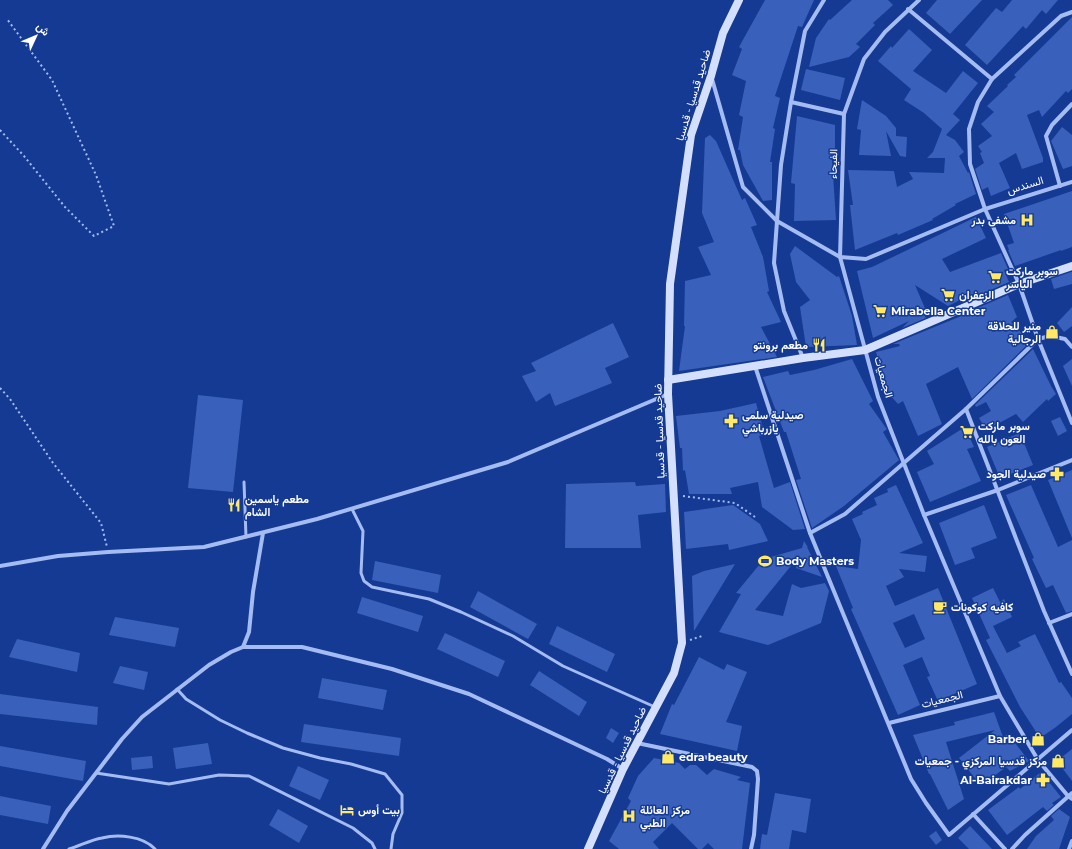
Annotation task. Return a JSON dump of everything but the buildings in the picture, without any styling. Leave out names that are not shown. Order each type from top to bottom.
[{"type":"main road","name":"ضاحيد قدسيا - قدسيا","points":[[588,849],[624,769],[655,707],[674,674],[682,643],[668,394],[670,284],[691,135],[711,76],[723,33],[739,0]]},
{"type":"main road","points":[[1019,284],[1072,266]]},
{"type":"main road","name":"الجمعيات","points":[[865,350],[1019,284]]},
{"type":"main road","points":[[668,380],[803,358],[865,350]]},
{"type":"street","points":[[803,358],[784,311],[774,263],[782,165],[791,102],[804,31],[824,0]]},
{"type":"street","name":"الفيحاء","points":[[865,350],[840,257],[844,114],[864,59],[886,32],[919,0]]},
{"type":"street","points":[[1072,8],[1072,12],[1062,16],[992,79],[978,102],[969,129],[970,164],[985,209],[1019,284],[1038,338],[1072,423]]},
{"type":"street","points":[[908,9],[992,79]]},
{"type":"street","points":[[711,76],[743,187],[777,221],[840,257]]},
{"type":"street","points":[[791,102],[844,114]]},
{"type":"street","points":[[1060,186],[1046,136],[1052,125],[1072,104]]},
{"type":"street","name":"السندس","points":[[840,257],[866,259],[985,209],[1072,182]]},
{"type":"street","points":[[810,534],[845,514],[966,409],[1038,338],[1050,336],[1065,339],[1072,347]]},
{"type":"street","name":"الجمعيات","points":[[865,350],[878,397],[924,515],[1000,696],[1038,760],[1071,796]]},
{"type":"street","points":[[755,366],[810,534],[911,779],[949,835],[1072,730]]},
{"type":"street","points":[[0,566],[58,556],[204,547],[263,533],[352,509],[508,462],[668,394]]},
{"type":"street","points":[[966,409],[1049,623],[1072,674]]},
{"type":"street","points":[[924,515],[998,490],[1072,460]]},
{"type":"street","points":[[243,647],[249,632],[263,533]]},
{"type":"street","points":[[1049,623],[1072,614]]},
{"type":"street","points":[[43,849],[67,811],[96,772],[122,739],[142,717],[209,665],[243,647],[302,647],[392,668],[469,694],[607,759],[624,769]]},
{"type":"street","name":"الجمعيات","points":[[889,723],[1000,696]]},
{"type":"street","points":[[637,743],[752,767],[757,771],[758,779],[754,835],[751,849]]},
{"type":"street","points":[[1012,849],[1025,835],[1071,796]]},
{"type":"street","points":[[973,814],[1005,849]]},
{"type":"street","points":[[1068,849],[1072,841]]},
{"type":"lane","points":[[244,482],[246,537]]},
{"type":"lane","points":[[352,509],[363,531],[361,573],[364,581],[372,587],[429,599],[461,612],[513,636],[563,666],[655,707]]},
{"type":"lane","points":[[177,689],[186,699],[220,720],[283,748],[320,758],[351,764],[385,774],[402,795],[402,813],[393,834],[391,849]]},
{"type":"lane","points":[[96,772],[169,784],[219,775],[250,776],[353,828],[372,843],[375,849]]},
{"type":"lane","points":[[69,849],[102,837],[122,836],[140,839],[155,849]]},
{"type":"path","points":[[0,130],[24,156],[65,206],[94,236],[114,226],[96,175],[52,80],[7,19]]},
{"type":"path","points":[[0,388],[10,399],[54,463],[102,523],[108,552]]},
{"type":"path","points":[[673,495],[735,503],[755,516]]},
{"type":"path","points":[[682,643],[702,636]]},
{"type":"place","name":"مشفى بدر","points":[[1027,220]]},
{"type":"place","name":"سوبر ماركت الياسر","points":[[995,277]]},
{"type":"place","name":"الزعفران","points":[[948,295]]},
{"type":"place","name":"Mirabella Center","points":[[880,311]]},
{"type":"place","name":"منير للحلاقة الرجالية","points":[[1052,332]]},
{"type":"place","name":"مطعم برونتو","points":[[819,345]]},
{"type":"place","name":"صيدلية سلمى يازرباشي","points":[[731,421]]},
{"type":"place","name":"سوبر ماركت العون بالله","points":[[967,432]]},
{"type":"place","name":"صيدلية الجود","points":[[1057,474]]},
{"type":"place","name":"مطعم ياسمين الشام","points":[[234,505]]},
{"type":"place","name":"Body Masters","points":[[765,561]]},
{"type":"place","name":"كافيه كوكونات","points":[[940,607]]},
{"type":"place","name":"Barber","points":[[1038,739]]},
{"type":"place","name":"edra beauty","points":[[668,757]]},
{"type":"place","name":"مركز قدسيا المركزي - جمعيات","points":[[1058,761]]},
{"type":"place","name":"Al-Bairakdar","points":[[1043,780]]},
{"type":"place","name":"بيت أوس","points":[[347,810]]},
{"type":"place","name":"مركز العائلة الطبي","points":[[629,816]]}]
